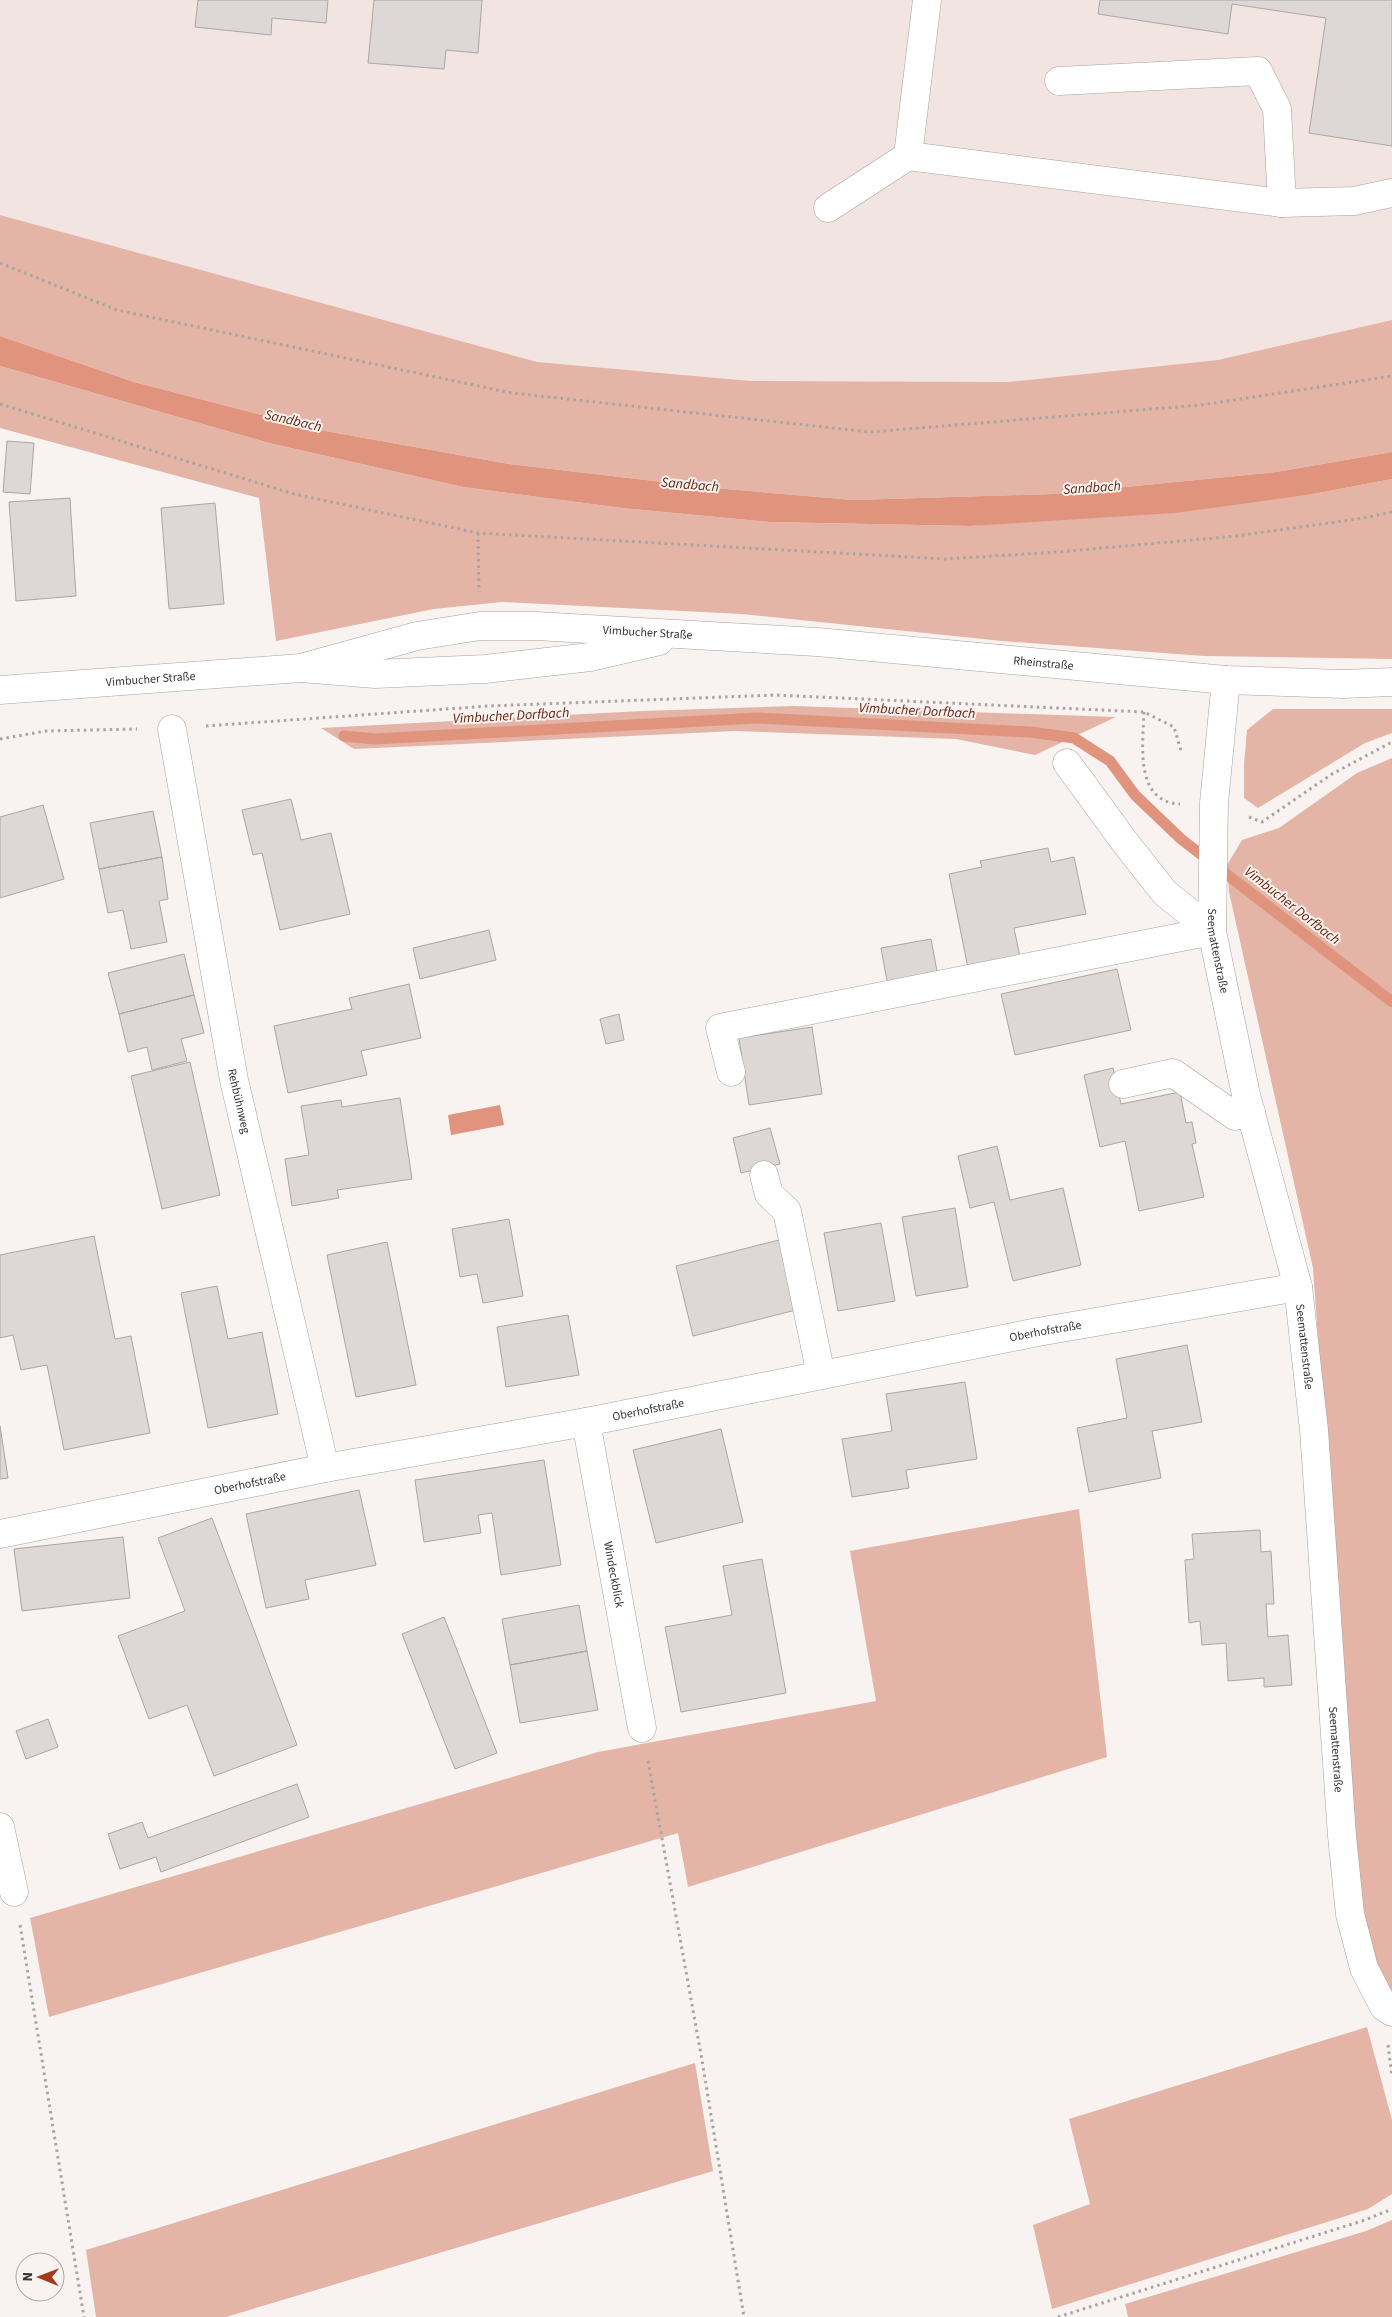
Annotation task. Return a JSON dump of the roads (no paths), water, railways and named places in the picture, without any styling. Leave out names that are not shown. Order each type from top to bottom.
[{"type":"street","points":[[908,156],[927,0]]},
{"type":"street","points":[[1059,82],[1258,71],[1277,109],[1282,203]]},
{"type":"street","points":[[828,208],[908,156],[1282,203],[1354,201],[1392,193]]},
{"type":"street","name":"Vimbucher Straße","points":[[301,668],[417,636],[480,626],[536,626],[694,634]]},
{"type":"street","name":"Vimbucher Straße","points":[[0,690],[301,668],[375,674],[485,669],[590,657],[694,634]]},
{"type":"street","name":"Rheinstraße","points":[[694,634],[816,642],[1226,680],[1343,684],[1392,682]]},
{"type":"street","name":"Seemattenstraße","points":[[1226,680],[1214,803],[1212,931],[1251,1112],[1298,1287],[1314,1430],[1342,1836],[1350,1914],[1364,1968],[1384,2007],[1392,2012]]},
{"type":"street","name":"Rehbühnweg","points":[[172,729],[234,1080],[325,1468]]},
{"type":"street","points":[[1067,763],[1127,845],[1165,892],[1212,931]]},
{"type":"street","points":[[731,1072],[720,1028],[1212,931]]},
{"type":"street","points":[[1123,1084],[1174,1073],[1235,1116],[1251,1112]]},
{"type":"street","points":[[764,1175],[769,1194],[787,1211],[821,1375]]},
{"type":"street","name":"Oberhofstraße","points":[[0,1534],[325,1468],[586,1422],[1038,1332],[1298,1287]]},
{"type":"street","name":"Windeckblick","points":[[586,1422],[642,1728]]},
{"type":"street","points":[[0,1827],[14,1892]]},
{"type":"waterway","name":"Vimbucher Dorfbach","points":[[344,736],[375,739],[757,718],[1030,732],[1074,738],[1110,761],[1135,795],[1181,839],[1392,1002]]},
{"type":"water label","name":"Sandbach","points":[[293,421]]},
{"type":"water label","name":"Sandbach","points":[[690,485]]},
{"type":"water label","name":"Sandbach","points":[[1092,488]]}]
